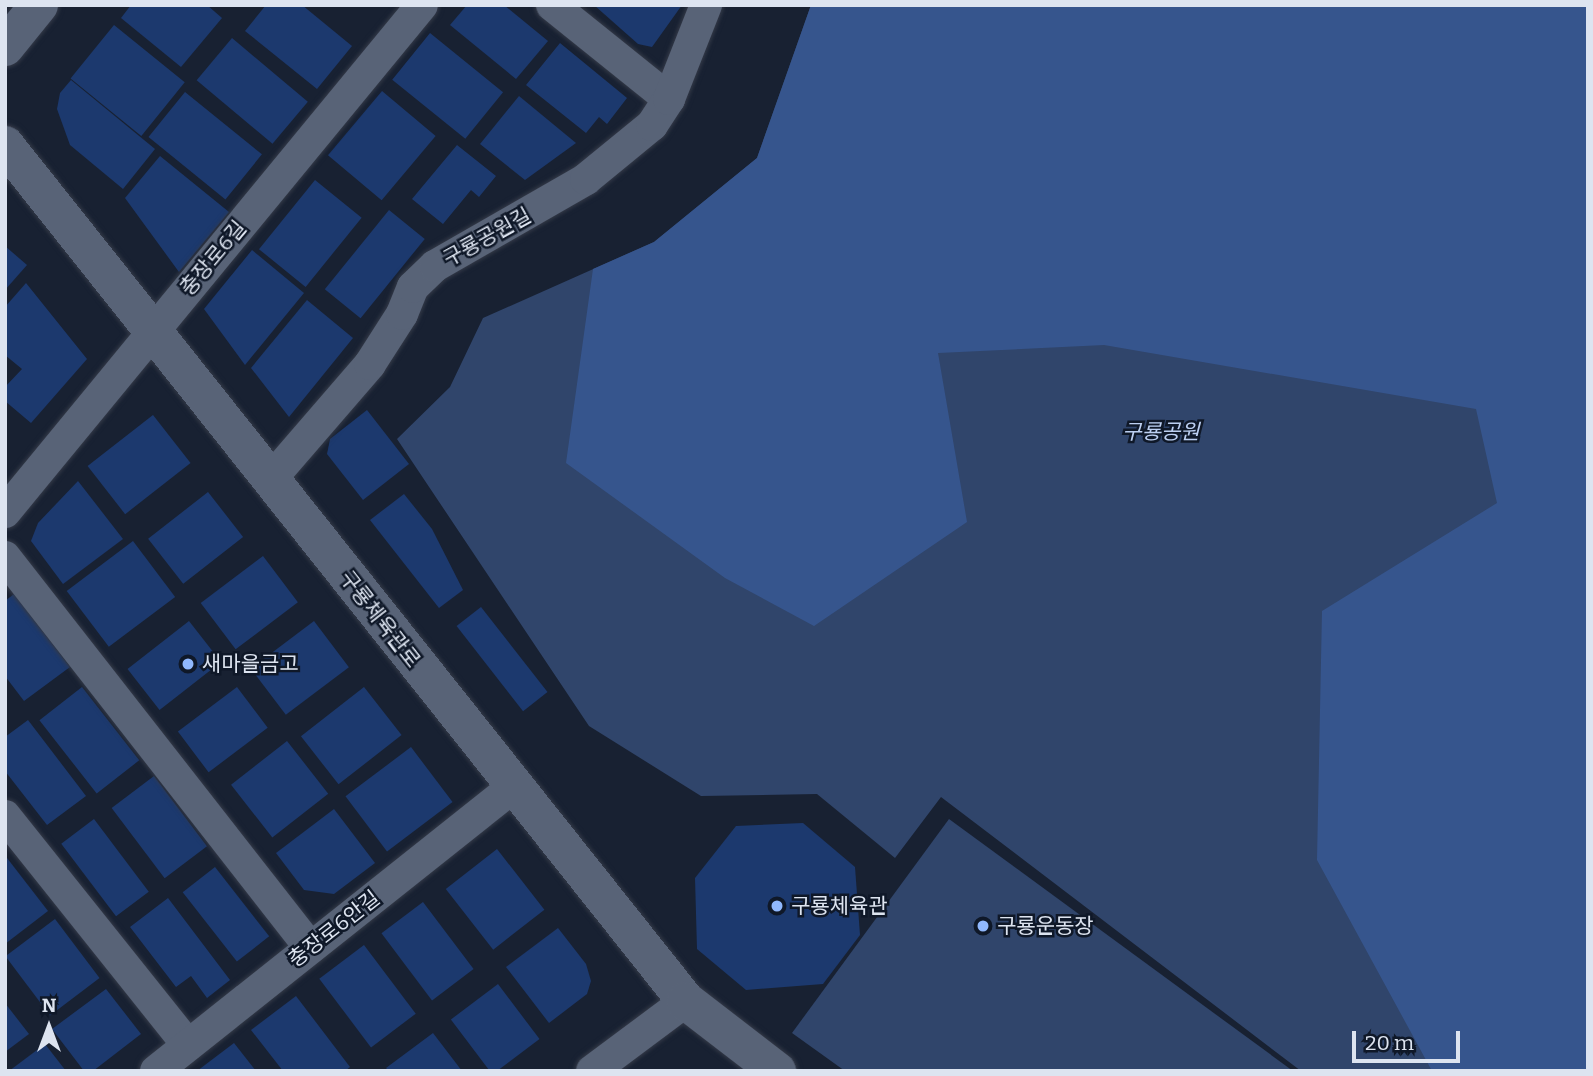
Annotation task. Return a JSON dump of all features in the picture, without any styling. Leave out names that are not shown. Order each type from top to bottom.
[{"type":"street","points":[[5,47],[39,5]]},
{"type":"street","name":"충장로6길","points":[[5,512],[422,5]]},
{"type":"street","points":[[552,5],[669,99]]},
{"type":"street","name":"구룡공원길","points":[[270,480],[370,364],[402,314],[413,287],[435,266],[586,179],[652,125],[669,99],[706,5]]},
{"type":"street","name":"구룡체육관로","points":[[5,145],[513,787],[686,1001],[777,1071]]},
{"type":"street","points":[[5,557],[310,948]]},
{"type":"street","name":"충장로6안길","points":[[156,1071],[513,787]]},
{"type":"street","points":[[5,816],[188,1045]]},
{"type":"street","points":[[592,1071],[686,1001]]},
{"type":"green space","name":"구룡공원","points":[[811,5],[1588,5],[1588,1071],[1301,1071],[941,797],[895,858],[817,794],[701,796],[589,726],[397,439],[450,387],[483,318],[654,242],[757,158]]},
{"type":"green space","name":"구룡운동장","points":[[949,819],[1293,1071],[845,1071],[792,1033]]},
{"type":"shaded area","points":[[811,5],[1588,5],[1588,1071],[1432,1071],[1317,860],[1322,611],[1497,503],[1476,409],[1104,345],[938,353],[967,522],[814,626],[725,578],[566,463],[593,269],[654,242],[757,158]]},
{"type":"building","points":[[131,5],[207,5],[222,18],[181,67],[121,18]]},
{"type":"building","points":[[266,5],[302,5],[352,46],[317,89],[245,31]]},
{"type":"building","points":[[467,5],[504,5],[548,41],[516,79],[450,25]]},
{"type":"building","points":[[594,5],[682,5],[652,47],[638,44]]},
{"type":"building","points":[[114,25],[185,82],[141,136],[71,79]]},
{"type":"building","points":[[430,33],[503,92],[465,139],[392,80]]},
{"type":"building","points":[[232,38],[308,102],[272,144],[197,80]]},
{"type":"building","points":[[560,43],[627,98],[607,124],[599,117],[586,133],[526,85]]},
{"type":"building","points":[[71,80],[155,149],[123,189],[70,145],[57,109],[60,93]]},
{"type":"building","points":[[382,91],[436,136],[382,200],[328,155]]},
{"type":"building","points":[[185,92],[262,154],[225,199],[148,137]]},
{"type":"building","points":[[519,96],[576,143],[525,180],[480,144]]},
{"type":"building","points":[[457,145],[496,176],[479,197],[471,190],[443,224],[412,199]]},
{"type":"building","points":[[160,156],[229,212],[179,272],[125,198]]},
{"type":"building","points":[[315,180],[362,218],[306,287],[259,249]]},
{"type":"building","points":[[389,210],[425,239],[361,318],[325,289]]},
{"type":"building","points":[[5,246],[27,265],[5,290]]},
{"type":"building","points":[[252,250],[304,293],[245,365],[204,309]]},
{"type":"building","points":[[26,283],[87,359],[31,423],[5,401],[5,387],[22,369],[5,355],[5,307]]},
{"type":"building","points":[[307,300],[353,338],[289,417],[251,368]]},
{"type":"building","points":[[367,410],[409,464],[363,500],[327,454],[330,439]]},
{"type":"building","points":[[153,415],[191,463],[125,514],[88,466]]},
{"type":"building","points":[[78,481],[123,539],[63,584],[31,541],[38,523]]},
{"type":"building","points":[[208,492],[243,537],[183,584],[148,539]]},
{"type":"building","points":[[404,494],[432,529],[463,590],[439,608],[370,520]]},
{"type":"building","points":[[133,541],[175,597],[109,647],[67,591]]},
{"type":"building","points":[[263,556],[298,602],[236,649],[201,603]]},
{"type":"building","points":[[14,594],[70,667],[24,701],[5,676],[5,601]]},
{"type":"building","points":[[481,607],[547,692],[523,711],[457,626]]},
{"type":"building","points":[[189,621],[221,662],[160,710],[128,669]]},
{"type":"building","points":[[314,621],[349,667],[286,715],[251,669]]},
{"type":"building","points":[[82,687],[139,760],[97,794],[39,720]]},
{"type":"building","points":[[237,687],[268,728],[209,772],[178,732]]},
{"type":"building","points":[[364,687],[402,735],[339,784],[301,736]]},
{"type":"building","points":[[28,720],[86,796],[47,825],[5,771],[5,737]]},
{"type":"building","points":[[287,741],[328,794],[272,838],[231,785]]},
{"type":"building","points":[[411,747],[453,802],[387,851],[346,796]]},
{"type":"building","points":[[154,776],[207,846],[165,878],[112,808]]},
{"type":"building","points":[[334,809],[375,863],[334,894],[304,890],[276,853]]},
{"type":"building","points":[[94,819],[149,892],[116,916],[61,844]]},
{"type":"building","name":"구룡체육관","points":[[803,823],[855,867],[860,935],[823,984],[746,990],[697,949],[695,878],[736,826]]},
{"type":"building","points":[[497,849],[544,910],[493,950],[446,889]]},
{"type":"building","points":[[7,858],[48,911],[5,944],[5,860]]},
{"type":"building","points":[[215,867],[269,936],[237,962],[183,892]]},
{"type":"building","points":[[168,898],[230,980],[207,998],[191,976],[176,987],[130,927]]},
{"type":"building","points":[[423,902],[474,969],[432,1000],[381,933]]},
{"type":"building","points":[[55,919],[100,978],[50,1015],[5,956]]},
{"type":"building","points":[[558,928],[586,964],[591,981],[587,994],[549,1023],[506,967]]},
{"type":"building","points":[[364,945],[416,1014],[371,1047],[319,979]]},
{"type":"building","points":[[498,984],[540,1039],[497,1071],[490,1071],[451,1020]]},
{"type":"building","points":[[106,989],[141,1034],[93,1071],[84,1071],[52,1029]]},
{"type":"building","points":[[296,996],[350,1067],[345,1071],[283,1071],[251,1030]]},
{"type":"building","points":[[5,1003],[29,1034],[5,1052]]},
{"type":"building","points":[[433,1033],[462,1071],[389,1071],[386,1068]]},
{"type":"building","points":[[234,1043],[256,1071],[197,1071]]},
{"type":"building","points":[[45,1044],[66,1071],[9,1071]]},
{"type":"place","name":"새마을금고","points":[[188,664]]},
{"type":"place","name":"구룡체육관","points":[[777,906]]},
{"type":"place","name":"구룡운동장","points":[[983,926]]}]
